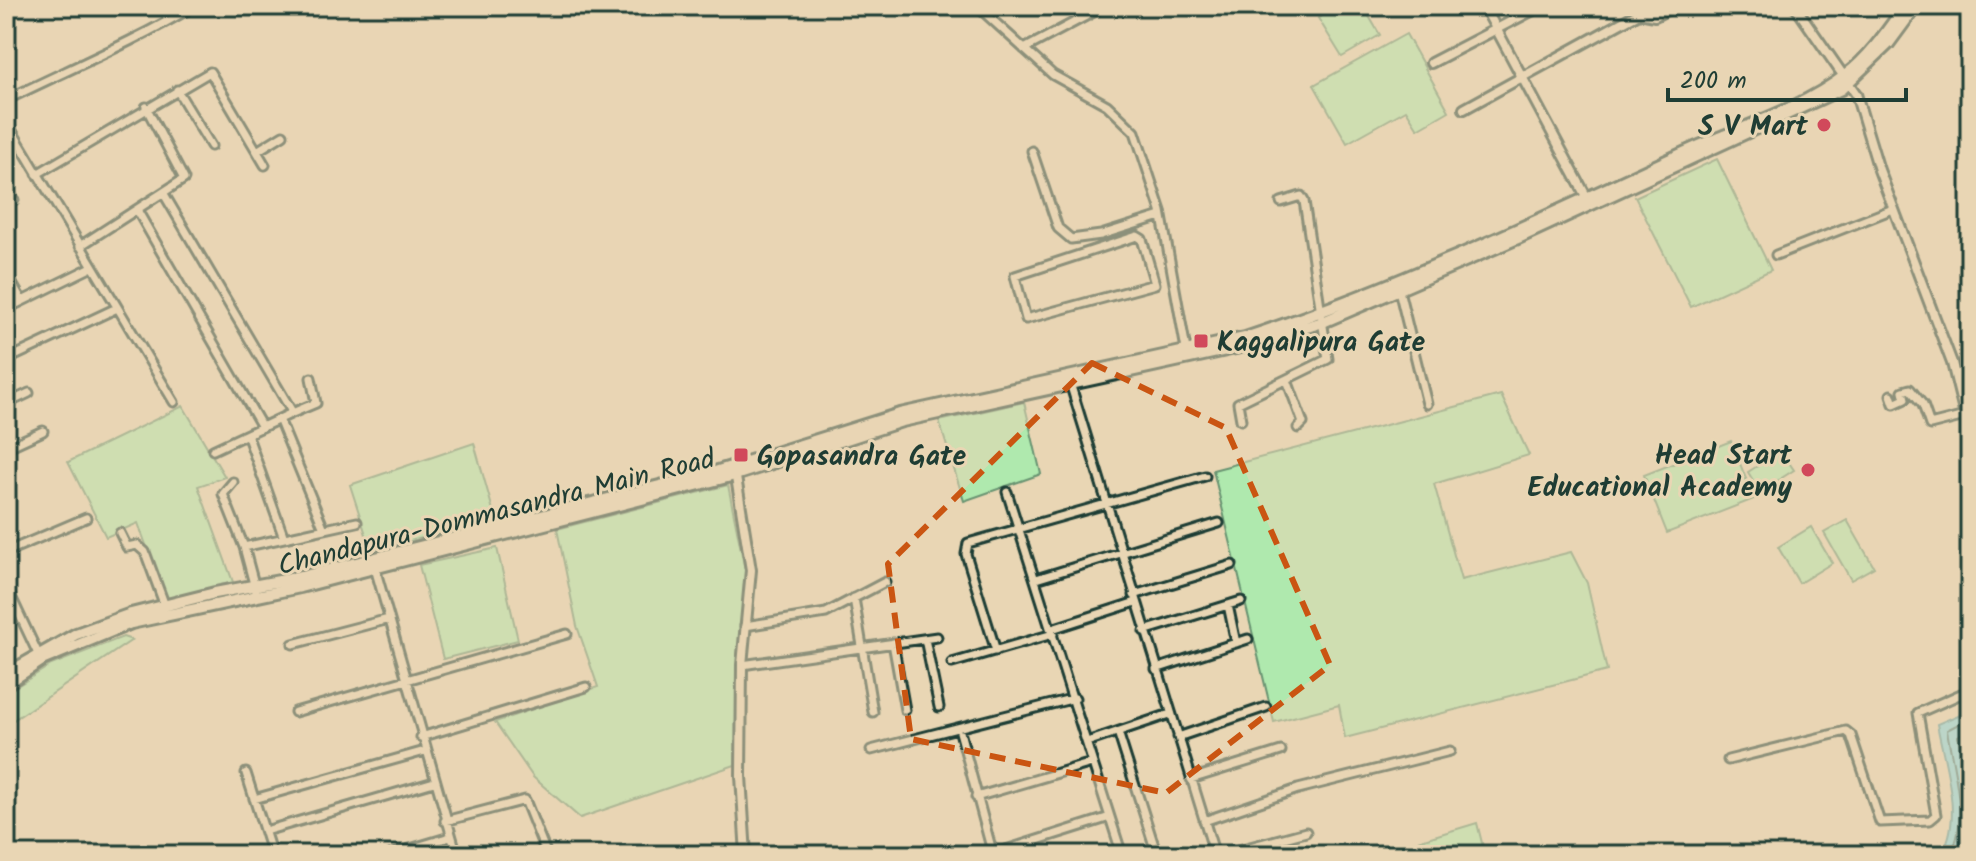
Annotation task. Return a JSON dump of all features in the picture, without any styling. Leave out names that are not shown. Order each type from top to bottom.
[{"type":"main road","name":"Chandapura-Dommasandra Main Road","points":[[1323,317],[1848,80],[1905,6]]},
{"type":"main road","name":"Chandapura-Dommasandra Main Road","points":[[6,684],[76,634],[165,606],[375,568],[734,470],[900,414],[1187,354],[1323,317],[1399,290],[1711,150],[1848,80],[1888,44],[1916,6]]},
{"type":"main road","name":"Chandapura-Dommasandra Main Road","points":[[6,674],[40,657],[131,623],[301,577],[734,470]]},
{"type":"street","points":[[6,100],[123,42],[151,32],[194,6]]},
{"type":"street","points":[[977,6],[1053,75],[1128,122],[1141,142],[1161,216],[1187,354]]},
{"type":"street","points":[[1024,49],[1105,6]]},
{"type":"street","points":[[1484,6],[1587,198]]},
{"type":"street","points":[[1431,63],[1541,6]]},
{"type":"street","points":[[1464,109],[1639,13],[1655,16],[1675,6]]},
{"type":"street","points":[[1795,6],[1848,80],[1952,363],[1970,436]]},
{"type":"street","points":[[37,174],[210,72],[265,165]]},
{"type":"street","points":[[177,90],[211,146]]},
{"type":"street","points":[[80,246],[181,184],[184,173],[146,107]]},
{"type":"street","points":[[6,121],[174,402]]},
{"type":"street","points":[[257,151],[283,135]]},
{"type":"street","points":[[1032,151],[1058,228],[1071,239],[1101,235],[1161,216]]},
{"type":"street","points":[[6,187],[14,200]]},
{"type":"street","points":[[164,194],[290,414]]},
{"type":"street","points":[[1241,420],[1238,403],[1328,359],[1303,198],[1281,202]]},
{"type":"street","points":[[1776,255],[1893,209]]},
{"type":"street","points":[[137,210],[262,427]]},
{"type":"street","points":[[1137,236],[1142,239],[1149,262],[1155,284],[1151,286],[1028,320],[1022,313],[1013,278],[1019,273],[1137,236]]},
{"type":"street","points":[[1149,262],[1167,256]]},
{"type":"street","points":[[6,309],[92,267]]},
{"type":"street","points":[[6,273],[22,301]]},
{"type":"street","points":[[1399,290],[1427,404]]},
{"type":"street","points":[[6,360],[117,308]]},
{"type":"street","points":[[213,450],[316,403],[311,378]]},
{"type":"street","points":[[1070,379],[1120,554],[1217,855],[1306,832]]},
{"type":"street","points":[[1287,380],[1303,423],[1298,428]]},
{"type":"street","points":[[1891,395],[1894,404],[1905,399],[1903,391],[1910,389],[1923,405],[1930,425],[1965,416]]},
{"type":"street","points":[[6,404],[29,393]]},
{"type":"street","points":[[279,419],[324,529]]},
{"type":"street","points":[[6,448],[43,431]]},
{"type":"street","points":[[247,434],[284,538]]},
{"type":"street","points":[[734,470],[751,570],[742,665],[741,776],[746,855]]},
{"type":"street","points":[[996,651],[966,554],[968,543],[1105,501],[1205,476]]},
{"type":"street","points":[[233,482],[223,494],[244,547],[256,590]]},
{"type":"street","points":[[1007,492],[1075,698],[1121,853],[1110,855]]},
{"type":"street","points":[[6,552],[86,518]]},
{"type":"street","points":[[244,547],[357,522]]},
{"type":"street","points":[[1036,579],[1219,523]]},
{"type":"street","points":[[120,533],[127,547],[137,545],[145,552],[165,606]]},
{"type":"street","points":[[952,663],[1052,632],[1135,598],[1232,565]]},
{"type":"street","points":[[375,568],[405,682],[457,855]]},
{"type":"street","points":[[745,626],[826,613],[885,582]]},
{"type":"street","points":[[6,586],[40,657]]},
{"type":"street","points":[[854,598],[873,712]]},
{"type":"street","points":[[1144,631],[1241,601]]},
{"type":"street","points":[[1228,605],[1236,643]]},
{"type":"street","points":[[293,644],[389,619]]},
{"type":"street","points":[[295,712],[567,634]]},
{"type":"street","points":[[742,665],[937,637]]},
{"type":"street","points":[[925,639],[939,707]]},
{"type":"street","points":[[1156,669],[1248,639]]},
{"type":"street","points":[[893,643],[905,710]]},
{"type":"street","points":[[421,737],[586,687]]},
{"type":"street","points":[[1728,760],[1846,731],[1851,735],[1880,822],[1930,820],[1936,815],[1918,713],[1970,690]]},
{"type":"street","points":[[871,750],[1075,698]]},
{"type":"street","points":[[1178,737],[1266,707]]},
{"type":"street","points":[[1087,742],[1170,714]]},
{"type":"street","points":[[959,728],[993,854],[1110,817]]},
{"type":"street","points":[[1118,732],[1157,855]]},
{"type":"street","points":[[254,799],[425,751]]},
{"type":"street","points":[[1191,779],[1281,751]]},
{"type":"street","points":[[1204,821],[1298,789],[1450,751]]},
{"type":"street","points":[[976,797],[1092,763]]},
{"type":"street","points":[[246,773],[272,855]]},
{"type":"street","points":[[265,831],[434,782]]},
{"type":"street","points":[[445,821],[525,800],[547,855]]},
{"type":"street","points":[[390,855],[450,837]]},
{"type":"highlighted area","points":[[1092,363],[1226,428],[1330,665],[1166,793],[911,739],[888,564]]},
{"type":"green space","points":[[1338,6],[1363,6],[1380,35],[1342,57],[1318,18]]},
{"type":"green space","points":[[1406,34],[1449,111],[1418,129],[1406,110],[1347,143],[1314,85]]},
{"type":"green space","points":[[1717,159],[1771,270],[1691,307],[1635,197]]},
{"type":"green space","points":[[1501,395],[1529,455],[1434,484],[1461,580],[1571,552],[1587,583],[1607,671],[1345,738],[1339,705],[1274,722],[1213,470]]},
{"type":"green space","points":[[1024,402],[1041,474],[964,501],[939,421]]},
{"type":"green space","points":[[183,406],[225,477],[198,486],[233,582],[166,599],[138,523],[106,537],[68,462]]},
{"type":"green space","points":[[1731,441],[1754,499],[1667,533],[1644,475]]},
{"type":"green space","points":[[474,443],[496,521],[371,550],[350,485]]},
{"type":"green space","points":[[1781,451],[1794,470],[1760,492],[1748,472]]},
{"type":"green space","points":[[728,485],[746,575],[735,765],[580,818],[533,777],[495,722],[598,687],[577,626],[557,529]]},
{"type":"green space","points":[[1847,520],[1874,567],[1851,580],[1824,533]]},
{"type":"green space","points":[[1811,527],[1832,563],[1799,583],[1778,547]]},
{"type":"green space","points":[[497,548],[518,640],[443,659],[419,565]]},
{"type":"green space","points":[[123,637],[132,640],[6,725],[6,693],[51,665]]},
{"type":"green space","points":[[1477,823],[1485,855],[1371,855]]},
{"type":"water","points":[[1970,710],[1970,855],[1940,855],[1951,826],[1952,809],[1937,724]]},
{"type":"place","name":"S V Mart","points":[[1824,125]]},
{"type":"place","name":"Kaggalipura Gate","points":[[1201,341]]},
{"type":"place","name":"Gopasandra Gate","points":[[741,455]]},
{"type":"place","name":"Head Start Educational Academy","points":[[1808,470]]}]
